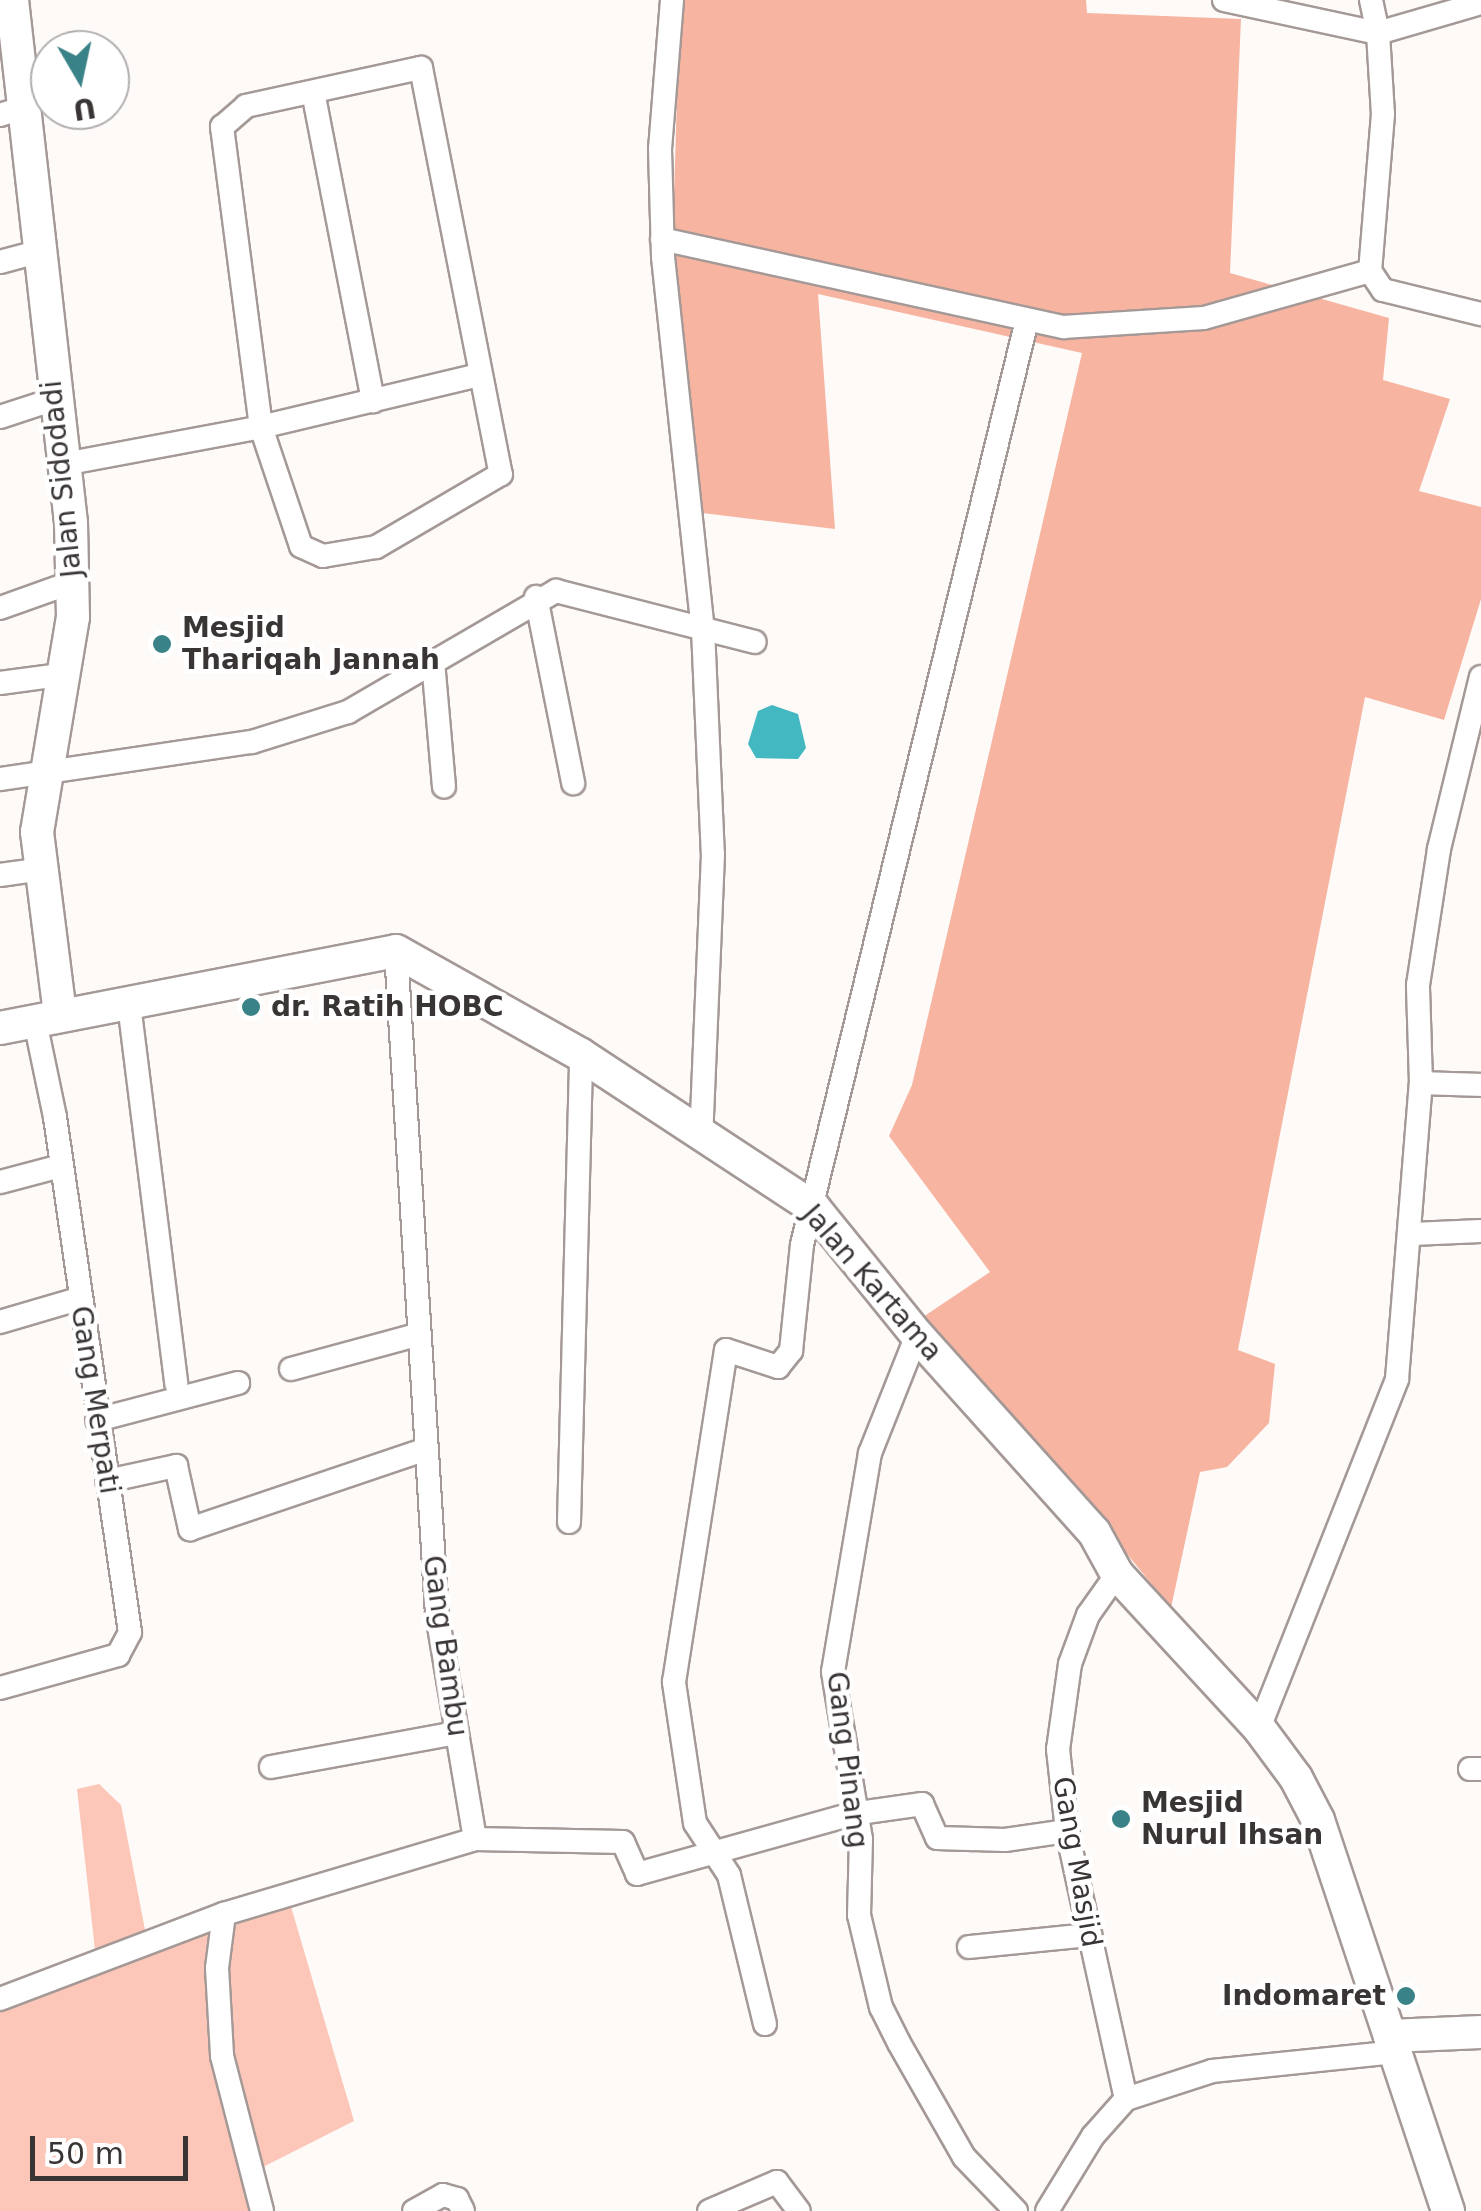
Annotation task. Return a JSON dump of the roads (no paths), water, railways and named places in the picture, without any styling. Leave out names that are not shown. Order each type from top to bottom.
[{"type":"main road","name":"Jalan Sidodadi","points":[[12,0],[11,111],[38,252],[52,400],[64,464],[73,582],[73,617],[44,772],[37,870],[48,1018]]},
{"type":"main road","name":"Jalan Kartama","points":[[396,951],[581,1055],[701,1139],[814,1208],[916,1335],[1094,1532],[1116,1574],[1259,1728],[1318,1820],[1448,2211]]},
{"type":"main road","points":[[0,1028],[396,951]]},
{"type":"main road","points":[[1393,2044],[1481,2032]]},
{"type":"street","points":[[672,0],[663,60],[662,239],[703,630],[714,946],[701,1139]]},
{"type":"street","points":[[1224,0],[1378,34],[1481,3]]},
{"type":"street","points":[[1371,0],[1378,34],[1383,114],[1370,271],[1382,290],[1481,314]]},
{"type":"street","points":[[421,68],[480,375],[502,474],[376,548],[323,556],[302,546],[261,427],[222,127],[246,106],[314,96],[421,68]]},
{"type":"street","points":[[314,96],[373,401]]},
{"type":"street","points":[[662,239],[1027,320],[1100,328],[1204,318],[1370,271]]},
{"type":"street","points":[[0,262],[38,252]]},
{"type":"street","points":[[765,2024],[721,1854],[696,1823],[674,1682],[726,1350],[784,1367],[802,1245],[1027,320]]},
{"type":"street","points":[[64,464],[261,427],[480,375]]},
{"type":"street","points":[[0,417],[52,400]]},
{"type":"street","points":[[0,608],[73,582]]},
{"type":"street","points":[[0,779],[252,742],[348,712],[536,597],[565,591],[755,642]]},
{"type":"street","points":[[536,597],[573,783]]},
{"type":"street","points":[[433,661],[444,786]]},
{"type":"street","points":[[0,684],[60,674]]},
{"type":"street","points":[[1259,1728],[1397,1380],[1412,1234],[1421,1083],[1418,985],[1439,848],[1479,691]]},
{"type":"street","points":[[0,875],[37,870]]},
{"type":"street","name":"Gang Bambu","points":[[396,951],[416,1335],[437,1614],[474,1838]]},
{"type":"street","points":[[129,1004],[176,1384]]},
{"type":"street","name":"Gang Merpati","points":[[0,1688],[118,1655],[129,1643],[60,1166],[48,1018]]},
{"type":"street","points":[[569,1522],[581,1055]]},
{"type":"street","points":[[1421,1083],[1481,1085]]},
{"type":"street","points":[[0,1182],[60,1166]]},
{"type":"street","points":[[1412,1234],[1481,1231]]},
{"type":"street","points":[[0,1322],[78,1299]]},
{"type":"street","points":[[290,1369],[416,1335]]},
{"type":"street","name":"Gang Pinang","points":[[916,1335],[870,1453],[833,1672],[852,1814],[862,1851],[858,1915],[881,2007],[964,2158],[1016,2211]]},
{"type":"street","points":[[97,1420],[238,1383]]},
{"type":"street","points":[[107,1481],[176,1466],[190,1529],[424,1450]]},
{"type":"street","name":"Gang Masjid","points":[[1116,1574],[1088,1615],[1070,1664],[1058,1749],[1067,1831],[1126,2099]]},
{"type":"street","points":[[271,1767],[456,1733]]},
{"type":"street","points":[[0,1999],[224,1914],[474,1838],[623,1842],[637,1874],[721,1854],[852,1814],[922,1804],[937,1838],[1005,1840],[1067,1831]]},
{"type":"street","points":[[224,1914],[217,1968],[222,2056],[262,2211]]},
{"type":"street","points":[[969,1947],[1090,1935]]},
{"type":"street","points":[[1047,2211],[1093,2136],[1126,2099],[1212,2070],[1393,2044]]},
{"type":"street","points":[[710,2211],[777,2182],[799,2211]]},
{"type":"street","points":[[414,2211],[443,2194],[457,2199],[463,2211]]},
{"type":"water","points":[[772,705],[798,714],[806,748],[798,759],[756,758],[748,744],[758,711]]},
{"type":"place","name":"Mesjid Thariqah Jannah","points":[[162,644]]},
{"type":"place","name":"dr. Ratih HOBC","points":[[251,1007]]},
{"type":"place","name":"Mesjid Nurul Ihsan","points":[[1121,1819]]},
{"type":"place","name":"Indomaret","points":[[1406,1996]]}]
